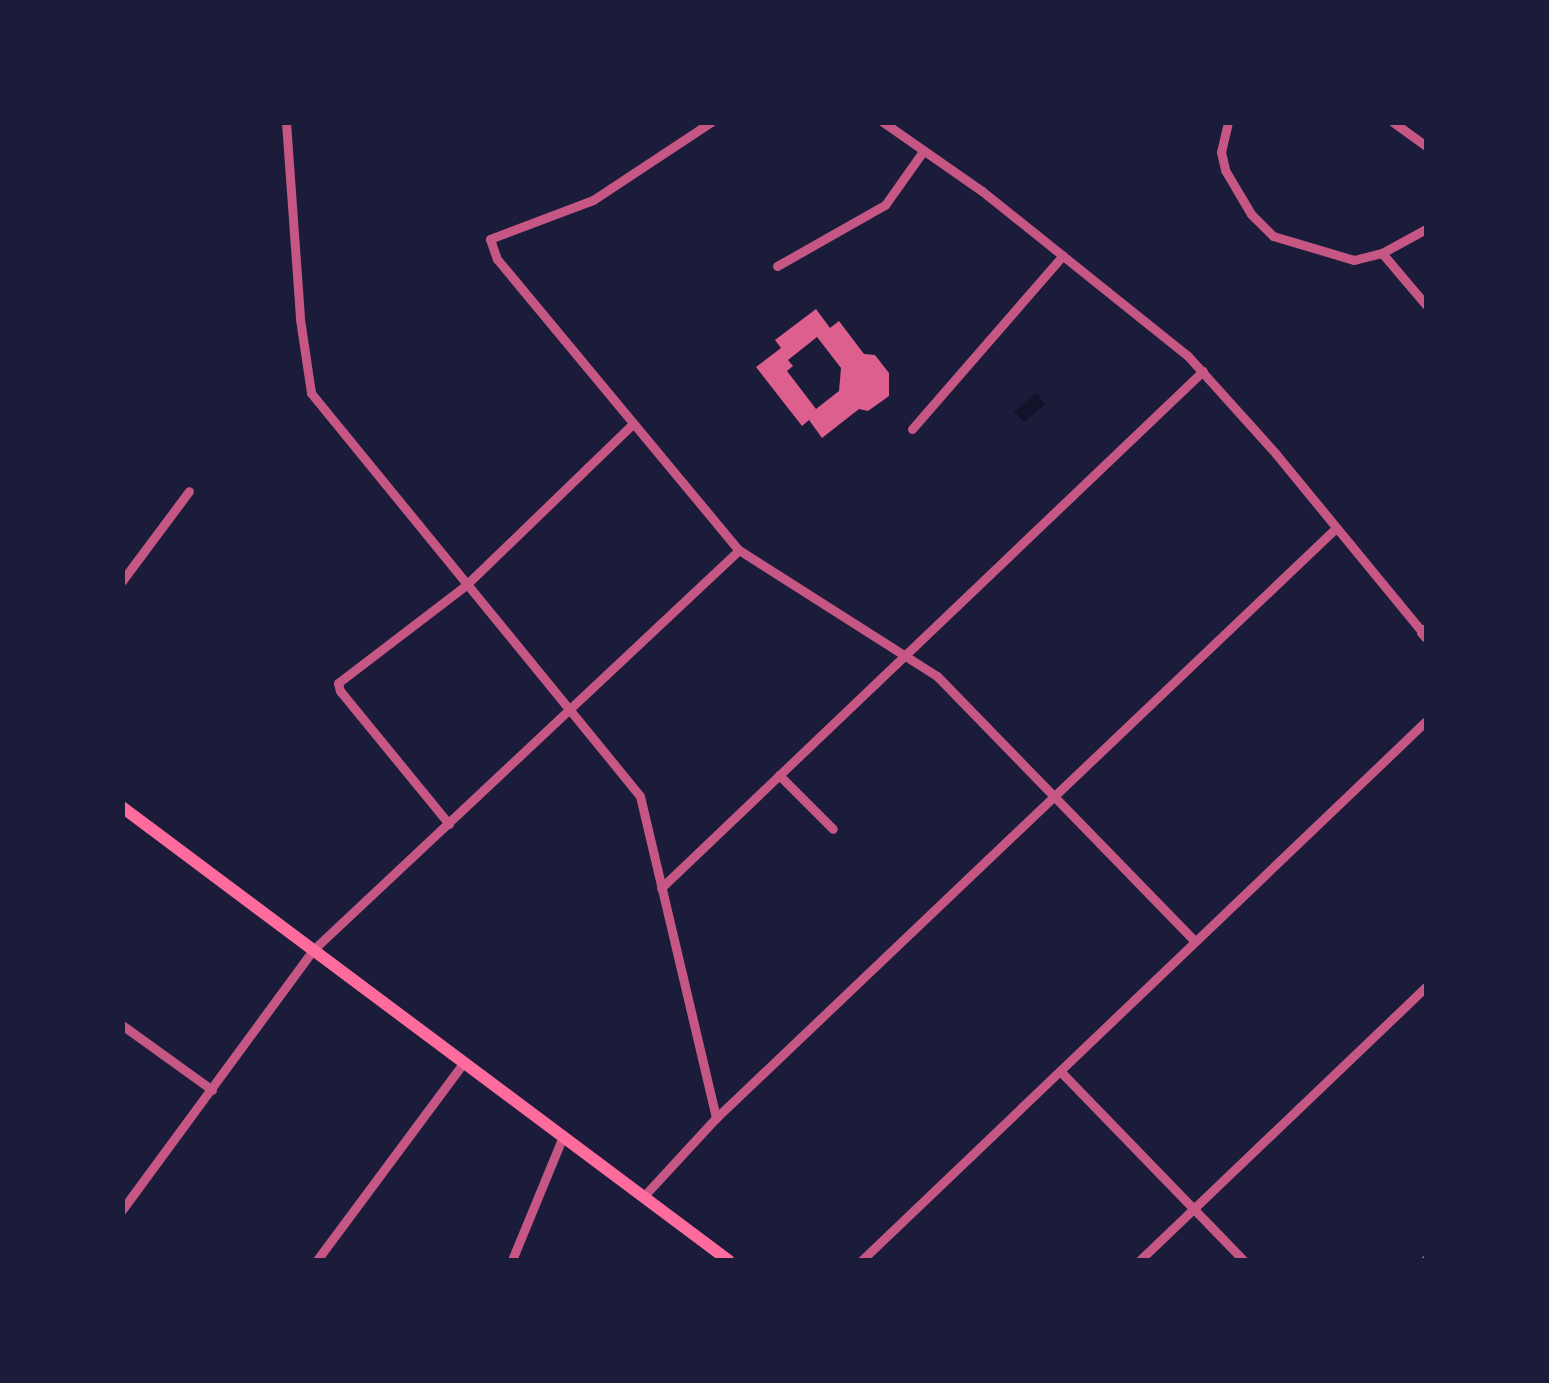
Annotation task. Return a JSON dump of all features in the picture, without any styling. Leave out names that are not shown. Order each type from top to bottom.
[{"type":"main road","points":[[122,807],[728,1260]]},
{"type":"street","points":[[286,122],[300,319],[311,393],[640,796],[716,1118]]},
{"type":"street","points":[[883,122],[1062,256],[1203,370],[1425,633]]},
{"type":"street","points":[[1228,122],[1221,152],[1224,170],[1268,233],[1342,259],[1382,253],[1426,229]]},
{"type":"street","points":[[1393,122],[1426,146]]},
{"type":"street","points":[[704,124],[592,200],[490,239],[497,259],[740,550],[906,654],[946,684],[1196,942]]},
{"type":"street","points":[[777,266],[885,205],[924,150]]},
{"type":"street","points":[[1382,253],[1426,305]]},
{"type":"street","points":[[912,429],[1062,256]]},
{"type":"street","points":[[661,888],[1203,370]]},
{"type":"street","points":[[449,824],[338,684],[466,585],[632,424]]},
{"type":"street","points":[[122,581],[189,492]]},
{"type":"street","points":[[644,1197],[716,1118],[1334,529]]},
{"type":"street","points":[[122,1210],[314,949],[740,550]]},
{"type":"street","points":[[862,1260],[1426,720]]},
{"type":"street","points":[[780,775],[833,830]]},
{"type":"street","points":[[1140,1260],[1426,987]]},
{"type":"street","points":[[122,1026],[212,1090]]},
{"type":"street","points":[[318,1260],[464,1062]]},
{"type":"street","points":[[1061,1072],[1243,1260]]},
{"type":"street","points":[[512,1260],[563,1136]]},
{"type":"shaded area","points":[[1036,393],[1045,404],[1024,422],[1014,412]]},
{"type":"building","points":[[816,309],[830,328],[839,321],[864,354],[875,355],[889,373],[889,396],[868,411],[859,409],[822,438],[809,420],[802,426],[756,367],[781,348],[775,340]],"holes":[[[817,337],[841,368],[839,391],[816,409],[787,371],[793,366],[788,360]]]}]
